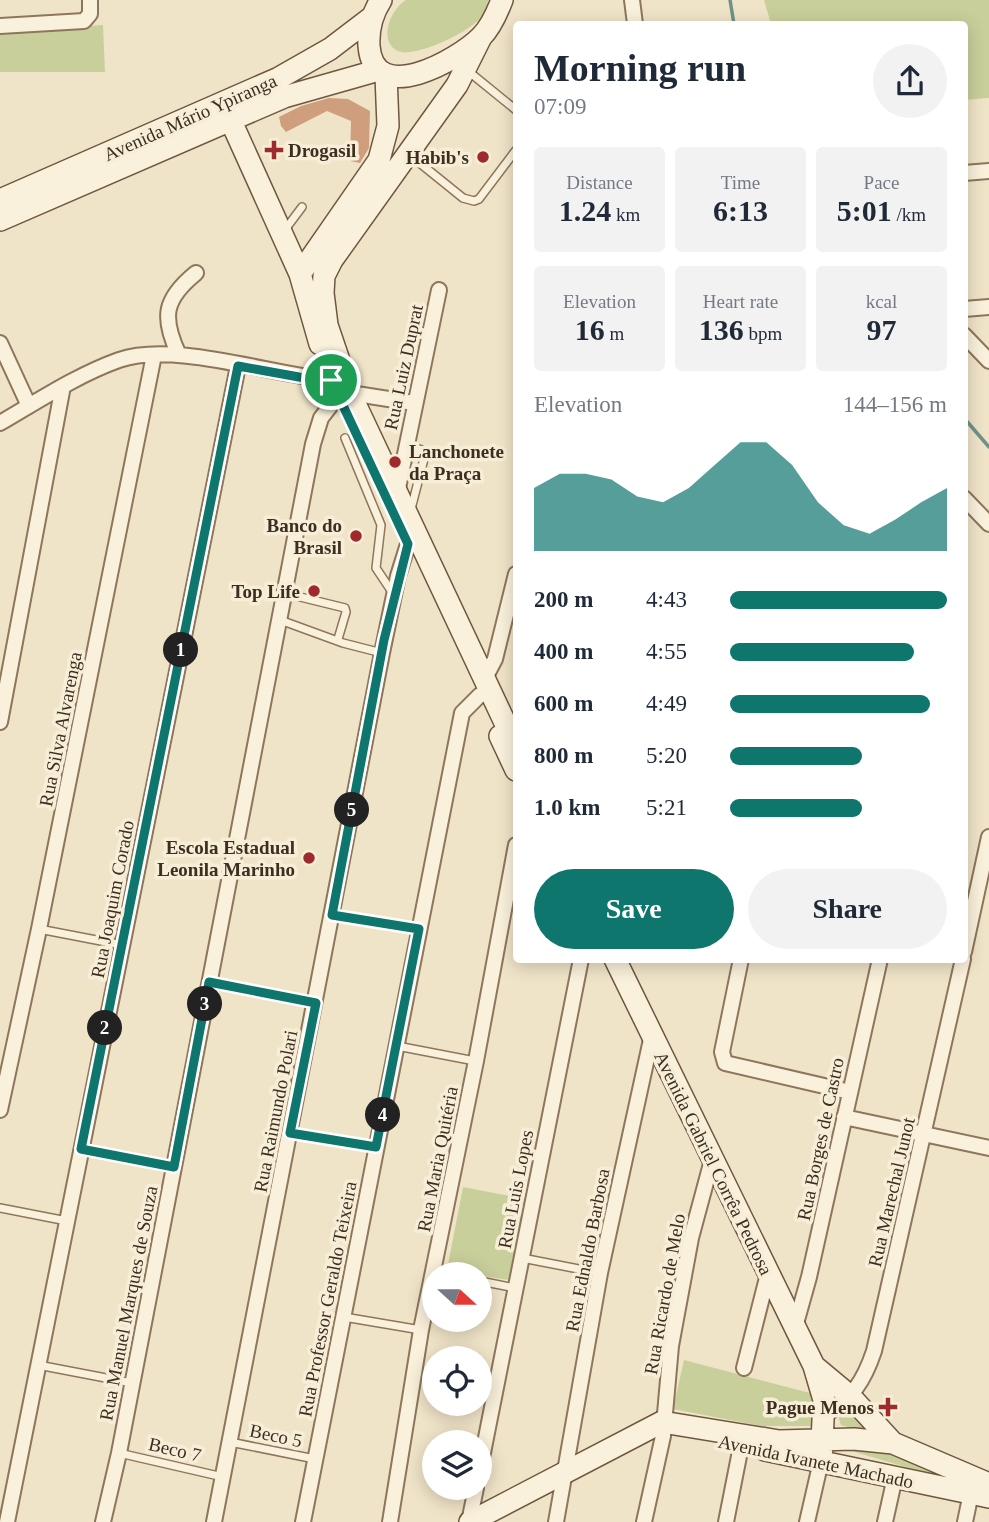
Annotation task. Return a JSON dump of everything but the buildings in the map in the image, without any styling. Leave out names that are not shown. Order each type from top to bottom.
[{"type":"street","points":[[0,26],[84,21],[90,14],[90,0]]},
{"type":"street","points":[[513,763],[397,493],[340,390],[323,293],[324,276],[332,260],[457,85],[500,6],[519,0]]},
{"type":"street","points":[[632,0],[635,21]]},
{"type":"street","points":[[300,274],[379,160],[388,126],[382,72],[370,52],[376,9]]},
{"type":"street","name":"Avenida Mário Ypiranga","points":[[0,200],[279,78],[330,48],[376,9]]},
{"type":"street","name":"Avenida Mário Ypiranga","points":[[0,220],[284,97],[382,72],[405,77],[430,70],[481,37]]},
{"type":"street","points":[[230,119],[300,274],[340,390],[408,544],[513,741]]},
{"type":"street","points":[[968,173],[989,171]]},
{"type":"street","points":[[178,355],[169,334],[168,304],[181,286],[197,273]]},
{"type":"street","name":"Rua Luiz Duprat","points":[[397,493],[439,290]]},
{"type":"street","points":[[968,309],[989,307]]},
{"type":"street","points":[[968,339],[989,361]]},
{"type":"street","points":[[0,343],[29,406]]},
{"type":"street","points":[[0,423],[63,386],[121,359],[154,355],[178,355],[299,377],[340,390],[414,403]]},
{"type":"street","name":"Rua Silva Alvarenga","points":[[0,1110],[154,355]]},
{"type":"street","name":"Rua Joaquim Corado","points":[[7,1522],[238,366]]},
{"type":"street","points":[[0,722],[63,386]]},
{"type":"street","name":"Rua Manuel Marques de Souza","points":[[103,1522],[133,1383],[316,430],[327,407],[340,390]]},
{"type":"street","points":[[968,503],[989,524]]},
{"type":"street","name":"Rua Raimundo Polari","points":[[214,1522],[382,653],[408,544]]},
{"type":"street","points":[[482,687],[495,659],[513,587]]},
{"type":"street","name":"Rua Professor Geraldo Teixeira","points":[[303,1522],[462,713],[482,687]]},
{"type":"street","points":[[968,934],[989,837]]},
{"type":"street","name":"Rua Maria Quitéria","points":[[440,1262],[513,861]]},
{"type":"street","name":"Rua Luis Lopes","points":[[487,1430],[580,963]]},
{"type":"street","name":"Avenida Gabriel Corrêa Pedrosa","points":[[617,963],[814,1366],[824,1400],[822,1450]]},
{"type":"street","points":[[740,963],[722,1052],[724,1063],[850,1092]]},
{"type":"street","name":"Rua Borges de Castro","points":[[794,1328],[809,1278],[879,963]]},
{"type":"street","name":"Rua Marechal Junot","points":[[825,1415],[850,1396],[866,1375],[874,1351],[962,963]]},
{"type":"street","name":"Rua Ednaldo Barbosa","points":[[556,1522],[600,1273],[652,1035]]},
{"type":"street","points":[[844,1117],[989,1148]]},
{"type":"street","name":"Rua Ricardo de Melo","points":[[644,1522],[663,1429],[671,1346],[691,1238],[712,1160]]},
{"type":"street","points":[[744,1368],[768,1274]]},
{"type":"street","name":"Rua Maria Quitéria","points":[[390,1522],[422,1327]]},
{"type":"street","name":"Avenida Gabriel Corrêa Pedrosa","points":[[814,1366],[850,1396],[893,1443]]},
{"type":"street","name":"Avenida Ivanete Machado","points":[[663,1429],[741,1446],[822,1450],[854,1439],[893,1443],[937,1463],[983,1491]]},
{"type":"street","name":"Avenida Ivanete Machado","points":[[470,1522],[641,1435],[663,1429],[761,1439],[822,1450],[895,1477],[983,1491]]},
{"type":"street","points":[[726,1522],[741,1446]]},
{"type":"street","points":[[807,1522],[822,1450]]},
{"type":"street","points":[[924,1483],[937,1463]]},
{"type":"street","points":[[885,1522],[895,1477]]},
{"type":"street","points":[[965,1522],[983,1491]]},
{"type":"street","points":[[470,1522],[474,1500]]},
{"type":"lane","points":[[465,69],[513,108]]},
{"type":"lane","points":[[408,154],[463,198],[474,201],[479,199],[513,154]]},
{"type":"lane","points":[[282,234],[302,208]]},
{"type":"lane","points":[[345,438],[382,526],[376,568],[394,595]]},
{"type":"lane","points":[[405,445],[422,450],[425,455],[413,505],[407,516]]},
{"type":"lane","points":[[284,593],[345,608],[338,639]]},
{"type":"lane","points":[[279,620],[343,643],[382,653]]},
{"type":"lane","points":[[332,915],[419,929]]},
{"type":"lane","points":[[39,929],[122,945]]},
{"type":"lane","points":[[209,982],[316,1003]]},
{"type":"lane","points":[[397,1046],[476,1061]]},
{"type":"lane","points":[[290,1133],[376,1147]]},
{"type":"lane","points":[[81,1149],[174,1167]]},
{"type":"lane","points":[[0,1208],[67,1221]]},
{"type":"lane","points":[[521,1258],[600,1273]]},
{"type":"lane","points":[[492,1283],[514,1288]]},
{"type":"lane","points":[[344,1317],[421,1330]]},
{"type":"lane","points":[[38,1365],[133,1383]]},
{"type":"lane","name":"Beco 5","points":[[230,1442],[315,1460]]},
{"type":"lane","name":"Beco 7","points":[[119,1453],[223,1477]]},
{"type":"green space","points":[[406,0],[488,0],[481,18],[461,33],[434,46],[401,52],[393,48],[387,35],[395,11]]},
{"type":"green space","points":[[764,0],[989,0],[989,98],[968,100],[968,21],[770,21]]},
{"type":"green space","points":[[103,25],[105,72],[0,72],[0,31]]},
{"type":"green space","points":[[463,1187],[531,1200],[514,1281],[492,1277],[492,1262],[449,1262]]},
{"type":"green space","points":[[684,1360],[814,1394],[844,1405],[981,1489],[841,1448],[854,1429],[841,1425],[838,1416],[813,1415],[813,1426],[761,1426],[673,1409]]},
{"type":"waterway","points":[[730,0],[734,21]]},
{"type":"waterway","points":[[968,423],[989,447]]},
{"type":"place","name":"Drogasil","points":[[274,150]]},
{"type":"place","name":"Habib's","points":[[483,157]]},
{"type":"place","name":"Lanchonete da Praça","points":[[395,462]]},
{"type":"place","name":"Banco do Brasil","points":[[356,536]]},
{"type":"place","name":"Top Life","points":[[314,591]]},
{"type":"place","name":"Escola Estadual Leonila Marinho","points":[[309,858]]},
{"type":"place","name":"Pague Menos","points":[[888,1407]]},
{"type":"route","points":[[238,366],[331,380],[408,544],[384,640],[332,915],[419,929],[376,1147],[290,1133],[316,1003],[209,982],[174,1167],[81,1149],[238,366]]}]
